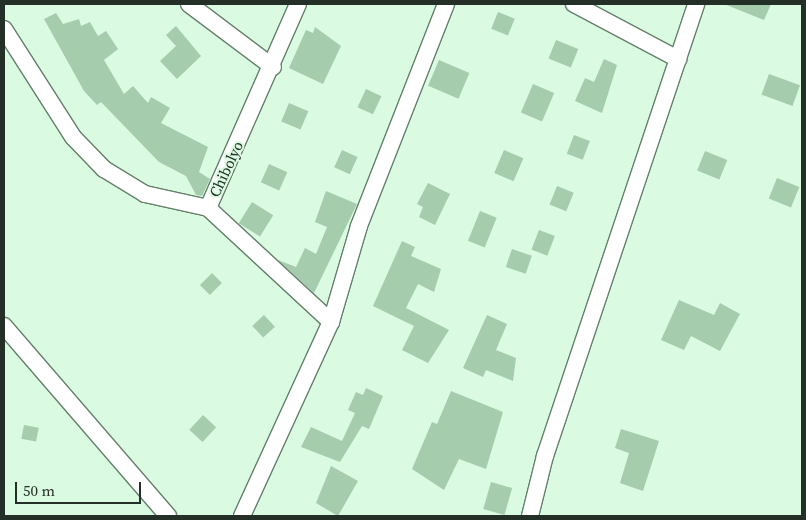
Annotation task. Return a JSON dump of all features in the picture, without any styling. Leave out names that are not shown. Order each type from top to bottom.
[{"type":"street","points":[[189,4],[273,67]]},
{"type":"street","name":"Chibolyo","points":[[298,4],[273,67],[208,208],[331,322]]},
{"type":"street","points":[[242,516],[331,322],[359,226],[446,4]]},
{"type":"street","points":[[574,4],[678,58]]},
{"type":"street","points":[[530,516],[544,456],[696,4]]},
{"type":"street","points":[[4,29],[73,137],[104,169],[145,194],[208,208]]},
{"type":"street","points":[[4,326],[168,516]]},
{"type":"building","points":[[724,4],[771,4],[764,20]]},
{"type":"building","points":[[498,12],[515,19],[508,35],[491,29]]},
{"type":"building","points":[[56,13],[63,24],[79,19],[81,26],[90,22],[98,36],[106,31],[118,49],[104,60],[124,94],[133,86],[148,103],[151,97],[170,108],[161,123],[208,147],[199,172],[210,179],[202,196],[196,195],[186,176],[159,162],[101,102],[97,105],[84,91],[44,19]]},
{"type":"building","points":[[176,26],[201,56],[177,79],[160,61],[176,46],[166,35]]},
{"type":"building","points":[[315,27],[341,46],[323,84],[289,68],[306,30],[313,33]]},
{"type":"building","points":[[556,40],[578,49],[571,68],[549,59]]},
{"type":"building","points":[[604,59],[617,65],[602,113],[575,101],[585,78],[594,82]]},
{"type":"building","points":[[439,60],[469,73],[458,99],[428,86]]},
{"type":"building","points":[[769,74],[800,85],[792,106],[761,95]]},
{"type":"building","points":[[533,84],[554,93],[542,122],[521,113]]},
{"type":"building","points":[[366,89],[381,96],[373,114],[358,107]]},
{"type":"building","points":[[289,103],[308,111],[301,130],[281,121]]},
{"type":"building","points":[[574,135],[590,141],[583,160],[567,154]]},
{"type":"building","points":[[342,150],[358,157],[350,174],[334,167]]},
{"type":"building","points":[[504,150],[523,158],[514,181],[494,173]]},
{"type":"building","points":[[705,151],[727,160],[719,179],[697,170]]},
{"type":"building","points":[[269,164],[287,172],[279,190],[261,182]]},
{"type":"building","points":[[777,178],[799,187],[791,207],[769,198]]},
{"type":"building","points":[[428,183],[450,194],[435,225],[419,217],[423,207],[417,204]]},
{"type":"building","points":[[557,186],[574,193],[566,211],[550,205]]},
{"type":"building","points":[[326,191],[357,204],[314,293],[278,260],[296,267],[305,248],[316,254],[327,227],[315,222]]},
{"type":"building","points":[[252,202],[273,215],[260,236],[239,223]]},
{"type":"building","points":[[480,211],[497,218],[485,247],[468,241]]},
{"type":"building","points":[[539,230],[555,236],[547,256],[531,250]]},
{"type":"building","points":[[402,241],[415,247],[411,256],[441,269],[434,292],[418,284],[406,308],[449,330],[428,363],[402,350],[414,326],[373,306]]},
{"type":"building","points":[[512,249],[532,256],[526,274],[506,267]]},
{"type":"building","points":[[212,273],[222,283],[210,295],[200,285]]},
{"type":"building","points":[[679,300],[714,315],[720,303],[740,314],[720,351],[691,336],[684,350],[661,340]]},
{"type":"building","points":[[264,315],[275,327],[263,338],[252,326]]},
{"type":"building","points":[[487,315],[507,324],[496,350],[516,358],[513,381],[486,370],[483,377],[463,368]]},
{"type":"building","points":[[366,388],[383,396],[369,429],[362,426],[340,462],[301,447],[311,427],[342,441],[355,413],[348,410],[356,392],[363,395]]},
{"type":"building","points":[[451,391],[503,412],[486,469],[459,459],[444,490],[412,469],[432,422],[437,424]]},
{"type":"building","points":[[203,415],[216,427],[203,442],[189,430]]},
{"type":"building","points":[[24,425],[39,428],[36,442],[21,439]]},
{"type":"building","points":[[621,429],[659,441],[643,491],[620,483],[629,453],[615,448]]},
{"type":"building","points":[[331,466],[358,481],[338,516],[316,503]]},
{"type":"building","points":[[491,482],[512,488],[504,515],[483,509]]}]
